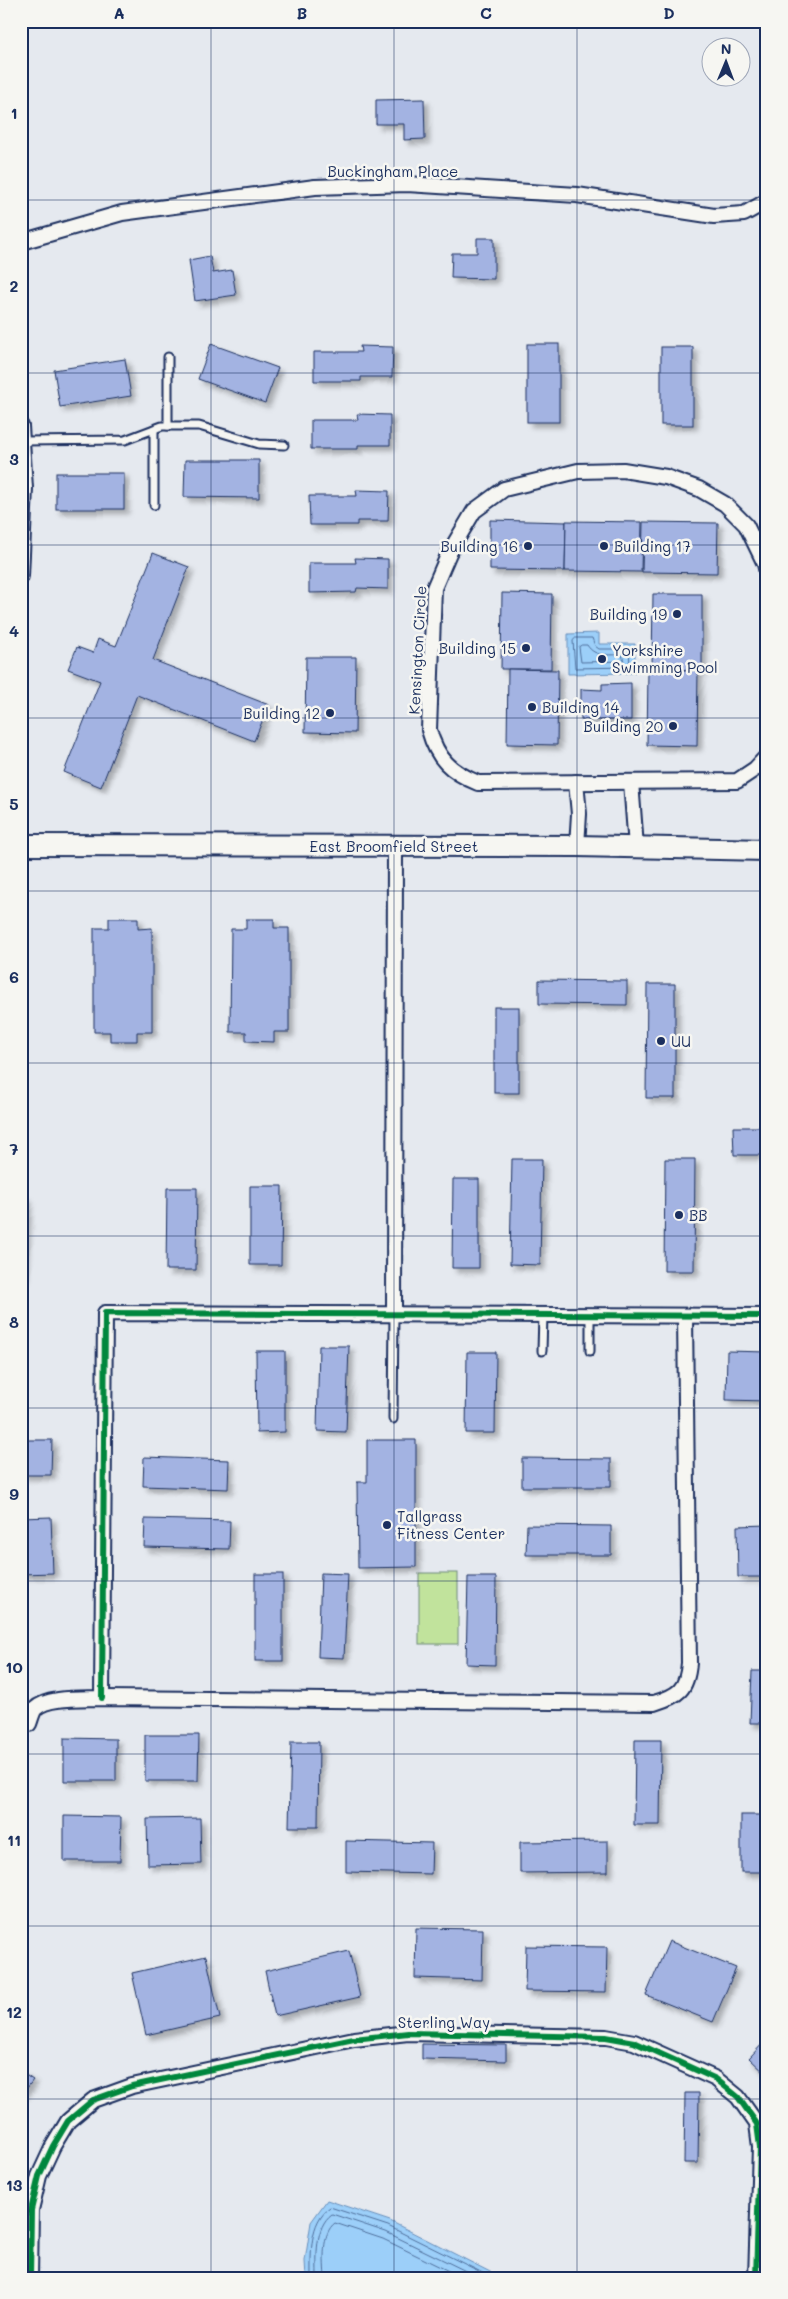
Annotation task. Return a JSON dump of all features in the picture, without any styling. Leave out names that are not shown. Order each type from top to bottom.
[{"type":"main road","name":"East Broomfield Street","points":[[21,845],[577,846],[767,850]]},
{"type":"street","name":"Buckingham Place","points":[[21,242],[122,213],[315,187],[408,184],[577,195],[714,216],[744,214],[766,202]]},
{"type":"street","points":[[21,426],[24,488],[21,576]]},
{"type":"street","name":"Kensington Circle","points":[[631,782],[478,783],[461,776],[445,762],[434,747],[429,730],[434,588],[449,553],[474,511],[504,489],[578,471],[623,470],[666,477],[699,489],[725,504],[746,525],[767,572]]},
{"type":"street","points":[[636,847],[631,782],[737,781],[755,769],[767,756]]},
{"type":"street","points":[[576,782],[579,814],[577,846]]},
{"type":"street","points":[[394,1313],[395,846]]},
{"type":"street","points":[[102,1698],[105,1313],[767,1316]]},
{"type":"street","points":[[29,1724],[34,1710],[42,1703],[102,1698],[654,1703],[672,1698],[681,1690],[688,1678],[690,1663],[686,1316]]},
{"type":"street","name":"Sterling Way","points":[[30,2278],[31,2210],[39,2176],[53,2146],[68,2122],[93,2100],[132,2086],[354,2039],[408,2033],[606,2037],[634,2042],[716,2079],[738,2097],[757,2124],[760,2147],[756,2278]]},
{"type":"lane","points":[[168,357],[168,426]]},
{"type":"lane","points":[[22,441],[125,440],[168,426],[199,426],[259,444],[284,445]]},
{"type":"lane","points":[[154,429],[154,505]]},
{"type":"lane","points":[[393,1419],[394,1313]]},
{"type":"lane","points":[[542,1350],[543,1314]]},
{"type":"lane","points":[[590,1315],[590,1351]]},
{"type":"green space","points":[[419,1573],[458,1573],[458,1644],[419,1644]]},
{"type":"water","name":"Yorkshire Swimming Pool","points":[[599,633],[599,644],[635,644],[635,673],[568,674],[568,634]]},
{"type":"water","points":[[327,2200],[390,2221],[502,2278],[306,2278],[305,2261],[311,2222]]},
{"type":"building","points":[[424,99],[425,139],[404,140],[404,124],[376,124],[376,100]]},
{"type":"building","points":[[477,238],[494,238],[494,279],[451,278],[452,253],[477,253]]},
{"type":"building","points":[[210,256],[213,273],[232,270],[236,295],[195,301],[189,260]]},
{"type":"building","points":[[211,344],[278,368],[265,403],[198,379]]},
{"type":"building","points":[[527,344],[559,344],[559,422],[527,422]]},
{"type":"building","points":[[360,346],[393,347],[392,377],[361,377],[361,381],[314,381],[314,352],[361,352]]},
{"type":"building","points":[[661,347],[693,347],[693,425],[661,425]]},
{"type":"building","points":[[125,359],[131,396],[60,407],[54,370]]},
{"type":"building","points":[[357,414],[390,415],[390,445],[358,445],[358,449],[311,449],[311,420],[358,420]]},
{"type":"building","points":[[185,460],[259,460],[259,498],[184,497]]},
{"type":"building","points":[[56,473],[124,473],[124,509],[56,509]]},
{"type":"building","points":[[356,490],[389,491],[388,521],[357,521],[357,525],[310,525],[309,496],[357,496]]},
{"type":"building","name":"Building 16","points":[[490,520],[566,522],[565,571],[490,570]]},
{"type":"building","name":"Building 17","points":[[566,521],[642,522],[641,572],[565,571]]},
{"type":"building","points":[[643,522],[718,523],[717,573],[642,572]]},
{"type":"building","points":[[153,553],[189,567],[153,660],[269,705],[254,741],[137,695],[101,787],[64,772],[100,681],[68,669],[77,647],[93,653],[98,639],[116,646]]},
{"type":"building","points":[[355,558],[388,559],[388,589],[357,588],[356,592],[309,593],[309,563],[356,563]]},
{"type":"building","name":"Building 15","points":[[502,593],[552,594],[551,669],[501,669]]},
{"type":"building","name":"Building 19","points":[[653,594],[702,594],[702,670],[652,669]]},
{"type":"building","name":"Building 12","points":[[306,657],[356,657],[355,733],[305,732]]},
{"type":"building","name":"Building 14","points":[[508,669],[558,670],[557,745],[507,744]]},
{"type":"building","name":"Building 20","points":[[648,670],[698,670],[697,746],[647,745]]},
{"type":"building","points":[[631,683],[631,720],[581,720],[581,689],[602,690],[602,684]]},
{"type":"building","points":[[109,918],[138,918],[138,929],[152,928],[152,1032],[137,1032],[137,1041],[110,1041],[110,1032],[94,1032],[94,928],[109,928]]},
{"type":"building","points":[[246,919],[274,919],[274,928],[289,928],[289,1032],[274,1032],[274,1042],[246,1041],[246,1032],[230,1032],[231,929],[246,929]]},
{"type":"building","points":[[539,980],[627,981],[627,1005],[539,1004]]},
{"type":"building","name":"UU","points":[[647,984],[675,984],[675,1098],[646,1098]]},
{"type":"building","points":[[494,1007],[519,1007],[519,1093],[494,1093]]},
{"type":"building","points":[[733,1127],[767,1127],[767,1155],[734,1155]]},
{"type":"building","points":[[512,1159],[542,1159],[540,1265],[510,1264]]},
{"type":"building","name":"BB","points":[[665,1159],[695,1159],[694,1271],[664,1271]]},
{"type":"building","points":[[453,1179],[479,1179],[479,1268],[452,1268]]},
{"type":"building","points":[[250,1186],[282,1186],[281,1265],[250,1265]]},
{"type":"building","points":[[167,1188],[197,1188],[196,1270],[166,1270]]},
{"type":"building","points":[[21,1196],[27,1197],[24,1277],[21,1277]]},
{"type":"building","points":[[319,1346],[349,1346],[346,1432],[317,1431]]},
{"type":"building","points":[[256,1351],[285,1351],[285,1432],[257,1433]]},
{"type":"building","points":[[727,1351],[767,1352],[767,1401],[726,1400]]},
{"type":"building","points":[[467,1352],[496,1352],[495,1433],[466,1433]]},
{"type":"building","points":[[21,1440],[52,1440],[51,1475],[21,1475]]},
{"type":"building","name":"Tallgrass Fitness Center","points":[[367,1440],[416,1440],[416,1567],[358,1568],[357,1482],[367,1482]]},
{"type":"building","points":[[144,1457],[229,1460],[228,1489],[143,1486]]},
{"type":"building","points":[[522,1458],[611,1459],[611,1487],[522,1487]]},
{"type":"building","points":[[51,1517],[53,1573],[21,1574],[21,1518]]},
{"type":"building","points":[[145,1519],[230,1521],[229,1549],[144,1547]]},
{"type":"building","points":[[527,1525],[611,1526],[611,1555],[526,1555]]},
{"type":"building","points":[[767,1525],[767,1577],[738,1577],[737,1526]]},
{"type":"building","points":[[321,1573],[348,1574],[344,1658],[318,1657]]},
{"type":"building","points":[[255,1574],[283,1574],[283,1661],[255,1661]]},
{"type":"building","points":[[468,1577],[496,1577],[495,1665],[466,1664]]},
{"type":"building","points":[[752,1671],[767,1671],[767,1723],[750,1723]]},
{"type":"building","points":[[145,1735],[199,1735],[198,1781],[145,1781]]},
{"type":"building","points":[[64,1738],[116,1739],[116,1781],[64,1781]]},
{"type":"building","points":[[635,1740],[661,1740],[660,1825],[634,1825]]},
{"type":"building","points":[[291,1742],[319,1742],[318,1827],[289,1827]]},
{"type":"building","points":[[741,1815],[767,1815],[767,1872],[741,1872]]},
{"type":"building","points":[[64,1816],[121,1817],[120,1861],[64,1861]]},
{"type":"building","points":[[200,1818],[201,1864],[148,1865],[147,1819]]},
{"type":"building","points":[[346,1841],[432,1843],[431,1874],[346,1872]]},
{"type":"building","points":[[608,1841],[608,1872],[520,1873],[520,1842]]},
{"type":"building","points":[[416,1928],[483,1929],[482,1980],[415,1978]]},
{"type":"building","points":[[669,1941],[736,1968],[713,2022],[646,1995]]},
{"type":"building","points":[[526,1946],[607,1947],[606,1992],[525,1991]]},
{"type":"building","points":[[349,1951],[360,1997],[275,2016],[265,1971]]},
{"type":"building","points":[[206,1956],[220,2018],[146,2035],[132,1973]]},
{"type":"building","points":[[767,2039],[767,2075],[749,2058]]},
{"type":"building","points":[[422,2044],[506,2045],[506,2061],[422,2059]]},
{"type":"building","points":[[21,2072],[33,2080],[21,2096]]},
{"type":"building","points":[[685,2093],[699,2093],[698,2163],[684,2163]]},
{"type":"cycle path","points":[[102,1698],[105,1313],[767,1316]]},
{"type":"cycle path","points":[[30,2278],[31,2210],[39,2176],[53,2146],[68,2121],[93,2100],[132,2086],[354,2039],[408,2033],[606,2037],[634,2042],[716,2079],[738,2097],[757,2124],[760,2147],[756,2278]]},
{"type":"place","name":"Building 16","points":[[528,546]]},
{"type":"place","name":"Building 17","points":[[604,546]]},
{"type":"place","name":"Building 19","points":[[677,614]]},
{"type":"place","name":"Building 15","points":[[526,648]]},
{"type":"place","name":"Yorkshire Swimming Pool","points":[[602,659]]},
{"type":"place","name":"Building 14","points":[[532,707]]},
{"type":"place","name":"Building 12","points":[[330,713]]},
{"type":"place","name":"Building 20","points":[[673,726]]},
{"type":"place","name":"UU","points":[[661,1041]]},
{"type":"place","name":"BB","points":[[679,1215]]},
{"type":"place","name":"Tallgrass Fitness Center","points":[[387,1525]]}]
